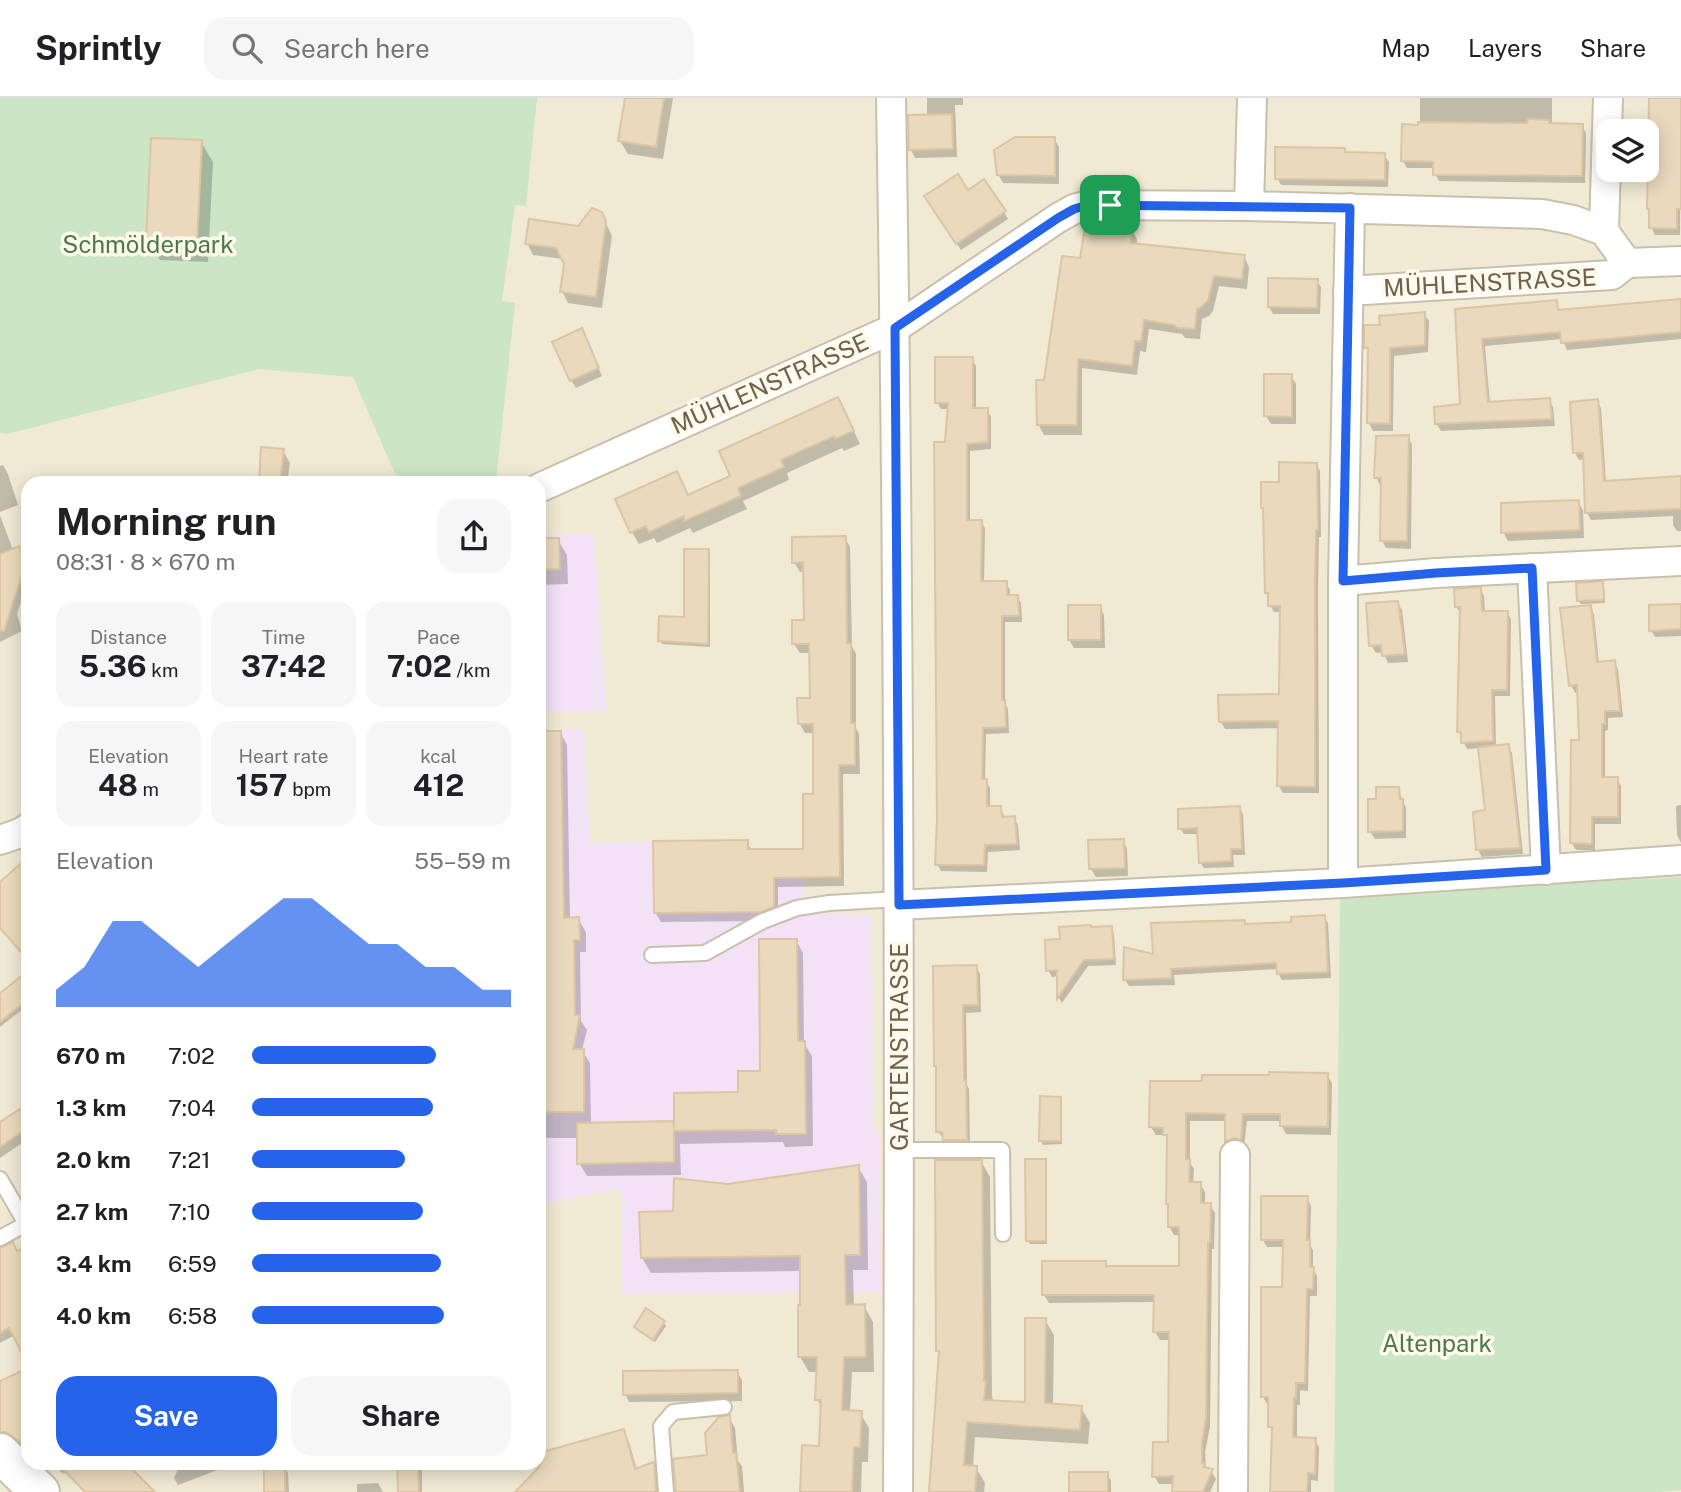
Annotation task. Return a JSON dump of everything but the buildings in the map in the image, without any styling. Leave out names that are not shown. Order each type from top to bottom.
[{"type":"street","name":"GARTENSTRASSE","points":[[891,98],[899,902],[898,1492]]},
{"type":"street","points":[[1249,206],[1252,98]]},
{"type":"street","points":[[1604,231],[1608,98]]},
{"type":"street","name":"MÜHLENSTRASSE","points":[[546,485],[895,328],[1058,218],[1080,207],[1249,206],[1542,214],[1573,220],[1604,231],[1627,264]]},
{"type":"street","points":[[1343,883],[1343,581],[1350,208]]},
{"type":"street","name":"MÜHLENSTRASSE","points":[[1348,291],[1612,275],[1627,264],[1681,261]]},
{"type":"street","points":[[1343,581],[1436,573],[1681,561]]},
{"type":"street","points":[[1532,568],[1546,870]]},
{"type":"street","points":[[0,840],[21,832]]},
{"type":"street","points":[[899,902],[1343,883],[1681,860]]},
{"type":"street","points":[[1233,1492],[1234,1155]]},
{"type":"street","points":[[0,1453],[40,1492]]},
{"type":"lane","points":[[652,955],[705,953],[763,920],[797,908],[829,903],[899,902]]},
{"type":"lane","points":[[900,1150],[1002,1150],[1003,1234]]},
{"type":"lane","points":[[0,1179],[21,1215]]},
{"type":"lane","points":[[0,1238],[21,1227]]},
{"type":"lane","points":[[666,1492],[661,1426],[673,1412],[724,1407]]},
{"type":"shaded area","points":[[0,98],[1681,98],[1681,1492],[0,1492]]},
{"type":"shaded area","points":[[594,533],[606,712],[546,712],[546,535]]},
{"type":"shaded area","points":[[584,729],[590,843],[749,839],[749,847],[802,848],[805,913],[872,915],[873,1132],[879,1132],[881,1292],[622,1294],[622,1188],[546,1204],[546,730]]},
{"type":"green space","name":"Schmölderpark","points":[[0,98],[537,98],[526,206],[515,205],[502,301],[515,303],[497,476],[396,476],[353,377],[259,369],[7,434],[0,433]]},
{"type":"green space","name":"Altenpark","points":[[1681,877],[1681,1490],[1334,1492],[1340,896]]},
{"type":"route","points":[[1088,205],[1110,205],[1350,208],[1343,581],[1532,568],[1546,870],[899,905],[895,328],[1068,212],[1088,205]]}]
